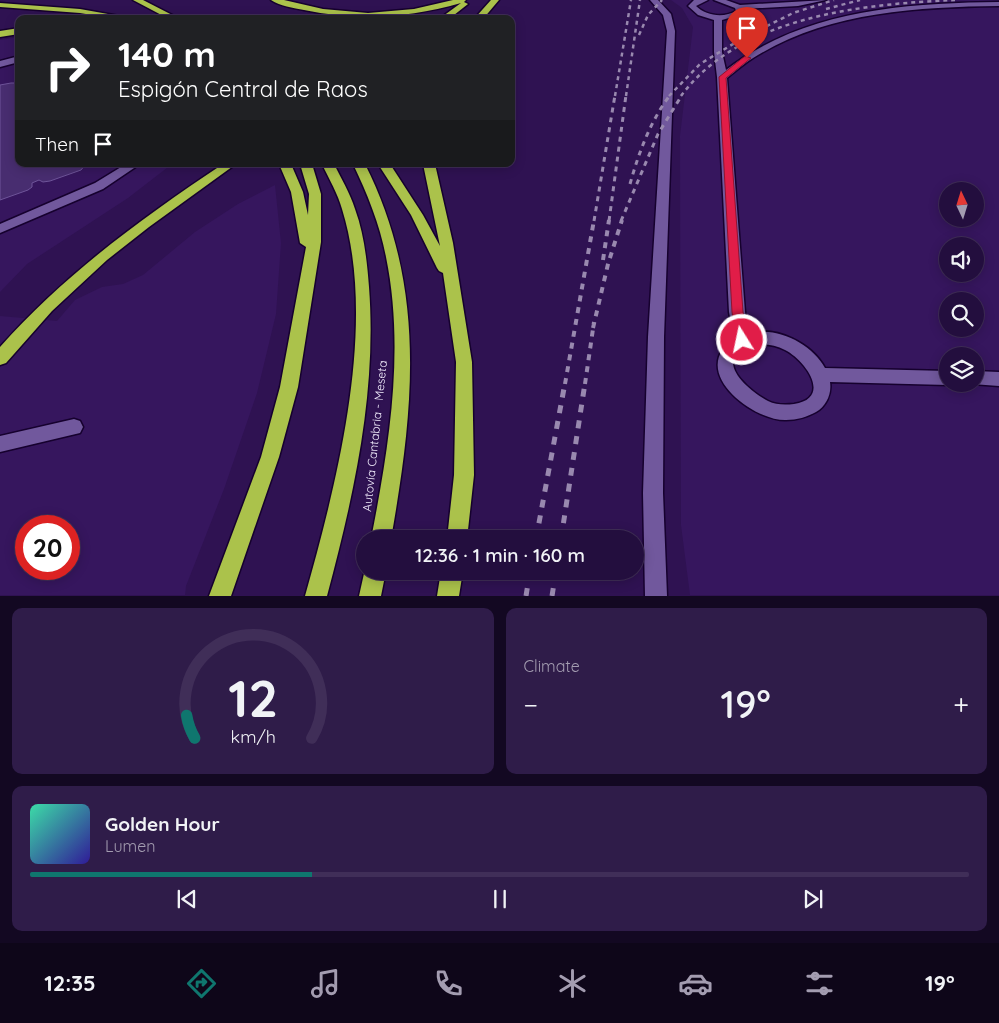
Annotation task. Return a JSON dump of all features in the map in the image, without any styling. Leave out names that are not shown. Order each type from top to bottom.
[{"type":"highway","points":[[137,0],[167,15]]},
{"type":"highway","points":[[275,0],[312,11],[350,15]]},
{"type":"highway","points":[[380,15],[407,13],[462,0]]},
{"type":"highway","points":[[449,15],[469,0]]},
{"type":"highway","points":[[482,15],[495,0]]},
{"type":"highway","points":[[0,5],[80,11],[106,15]]},
{"type":"highway","points":[[0,10],[43,15]]},
{"type":"highway","points":[[0,34],[15,32]]},
{"type":"highway","points":[[0,358],[63,291],[125,238],[226,167]]},
{"type":"highway","points":[[286,167],[297,192],[302,212],[309,272]]},
{"type":"highway","points":[[220,596],[270,457],[289,387],[309,272],[316,216],[315,194],[307,167]]},
{"type":"highway","name":"Autovía Cantabria - Meseta","points":[[316,596],[330,547],[346,477],[361,372],[363,326],[359,259],[354,226],[338,179],[330,167]]},
{"type":"highway","name":"Autovía Cantabria - Meseta","points":[[360,167],[384,221],[393,258],[399,297],[402,354],[390,492],[383,530]]},
{"type":"highway","points":[[386,167],[416,215],[450,281]]},
{"type":"highway","points":[[431,167],[446,243],[450,281],[459,323],[464,362],[466,412],[464,475],[458,530]]},
{"type":"highway","points":[[370,596],[373,580]]},
{"type":"highway","points":[[448,596],[451,580]]},
{"type":"street","points":[[654,0],[664,9],[671,25],[656,337],[653,493],[656,596]]},
{"type":"street","points":[[703,0],[694,4],[693,9],[703,14],[718,17],[737,15],[740,12],[739,7]]},
{"type":"street","points":[[718,0],[739,7],[798,4],[822,0]]},
{"type":"street","points":[[722,77],[747,58],[770,45],[834,22],[907,9],[999,4]]},
{"type":"street","points":[[718,17],[718,52],[722,77],[737,312],[742,340]]},
{"type":"street","points":[[0,64],[15,60]]},
{"type":"street","points":[[0,229],[99,186],[129,167]]},
{"type":"street","points":[[767,338],[794,347],[805,355],[820,375],[823,388],[819,398],[811,407],[798,412],[782,412],[765,408],[750,401],[737,390],[728,378],[725,366],[726,355],[732,346],[742,340],[767,338]]},
{"type":"street","points":[[820,375],[939,378]]},
{"type":"street","points":[[984,378],[999,378]]},
{"type":"street","points":[[0,444],[74,427]]},
{"type":"shaded area","points":[[671,0],[999,0],[999,595],[690,595],[681,525],[680,136],[693,27],[682,8]]},
{"type":"shaded area","points":[[15,38],[15,167],[168,167],[128,198],[27,264],[0,292],[0,40]]},
{"type":"shaded area","points":[[275,185],[281,243],[276,314],[257,393],[224,489],[186,586],[185,595],[0,595],[0,316],[57,321],[75,300],[102,287],[123,284],[143,275],[195,232],[238,204]]},
{"type":"building","points":[[15,83],[15,167],[83,167],[81,170],[50,181],[43,182],[39,180],[32,183],[32,187],[28,190],[0,200],[0,85]]},
{"type":"railway","points":[[615,96],[631,0]]},
{"type":"railway","points":[[626,96],[640,0]]},
{"type":"railway","points":[[639,35],[648,15],[662,0]]},
{"type":"railway","points":[[745,37],[793,13],[834,0]]},
{"type":"railway","points":[[826,9],[860,0]]},
{"type":"railway","points":[[681,96],[706,69],[736,48],[769,32],[843,11],[882,5],[955,0]]},
{"type":"railway","points":[[669,96],[700,64],[743,38]]},
{"type":"railway","points":[[594,221],[615,95]]},
{"type":"railway","points":[[609,221],[626,95]]},
{"type":"railway","points":[[630,184],[646,138],[670,95]]},
{"type":"railway","points":[[621,221],[658,134],[682,95]]},
{"type":"railway","points":[[565,384],[594,220]]},
{"type":"railway","points":[[603,260],[609,220]]},
{"type":"railway","points":[[593,327],[608,264],[622,220]]},
{"type":"railway","points":[[593,327],[594,322]]},
{"type":"railway","points":[[585,384],[593,327]]},
{"type":"railway","points":[[538,530],[565,383]]},
{"type":"railway","points":[[562,530],[585,383]]},
{"type":"railway","points":[[526,596],[529,580]]},
{"type":"railway","points":[[552,596],[555,580]]},
{"type":"route","points":[[742,340],[737,312],[722,77],[747,58]]}]
